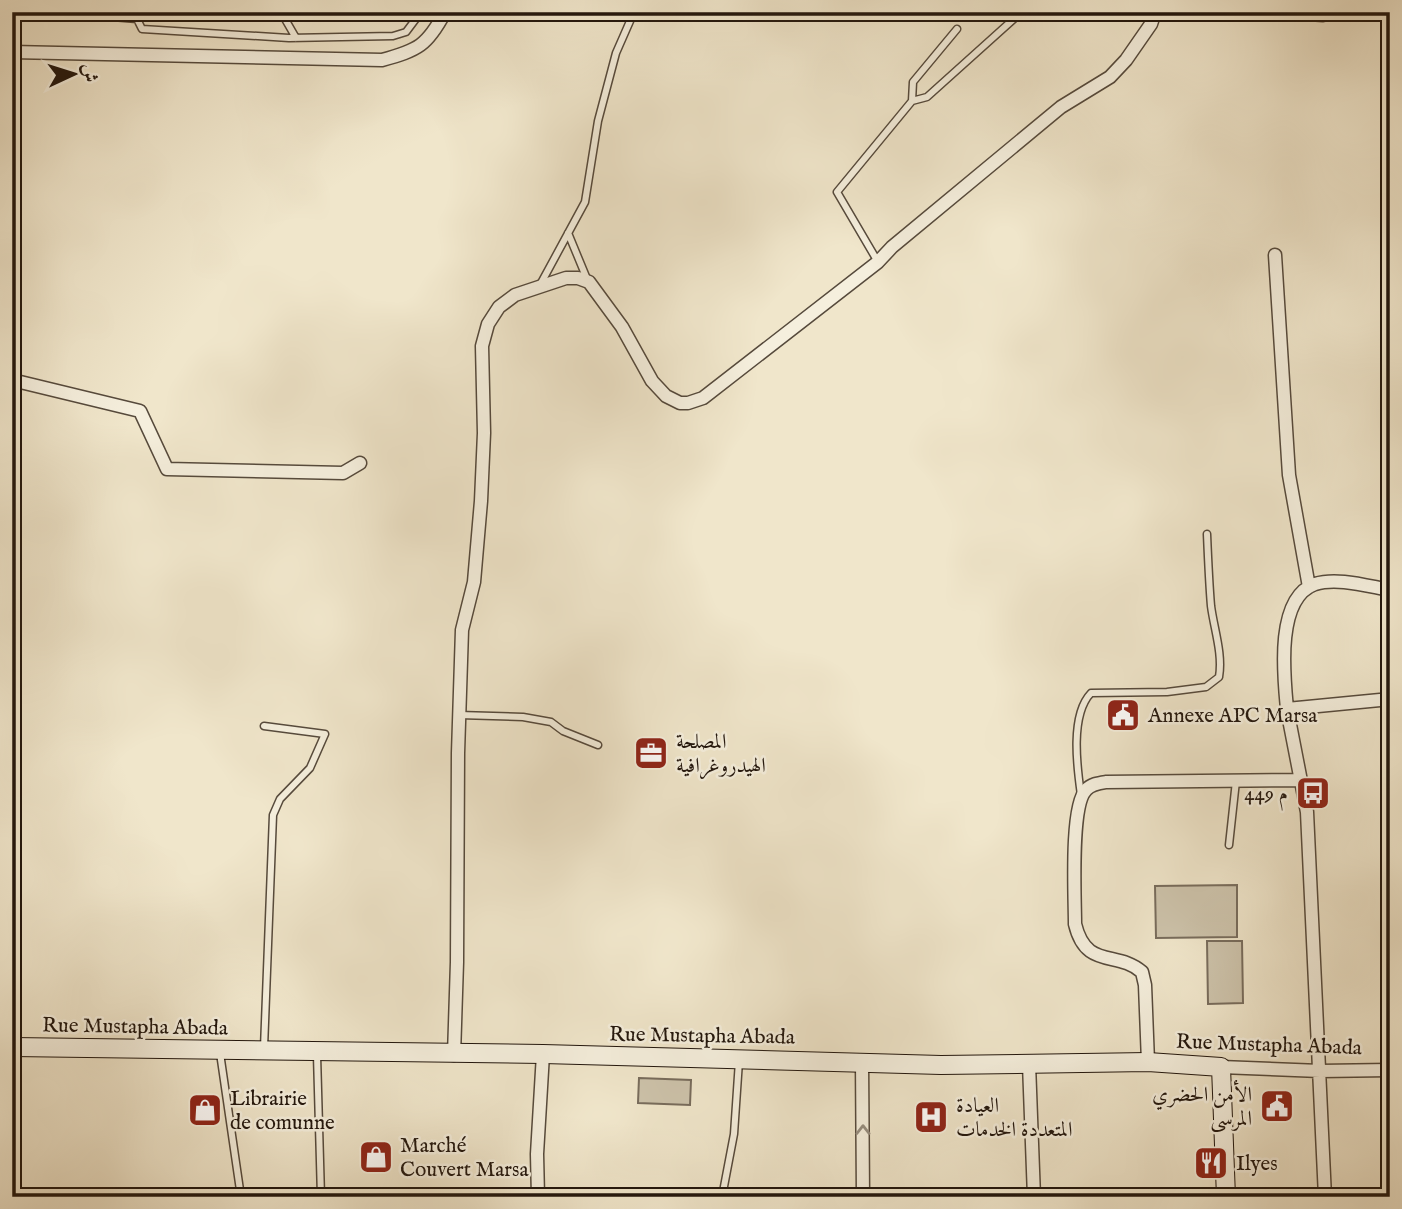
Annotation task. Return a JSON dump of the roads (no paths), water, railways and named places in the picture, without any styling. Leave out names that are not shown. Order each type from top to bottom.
[{"type":"main road","name":"Rue Mustapha Abada","points":[[12,1047],[454,1055],[543,1054],[862,1062],[1148,1062],[1221,1067]]},
{"type":"main road","points":[[1221,1067],[1226,1197]]},
{"type":"street","points":[[12,52],[382,60],[414,52],[432,36],[444,12]]},
{"type":"street","points":[[454,1055],[458,715],[462,630],[474,582],[481,501],[484,433],[482,346],[488,324],[499,307],[515,295],[540,285],[566,278],[589,282],[622,327],[652,381],[672,400],[688,403],[713,393],[878,262],[892,247],[1061,107],[1110,77],[1126,60],[1151,24],[1155,12]]},
{"type":"street","points":[[1309,14],[1322,15],[1324,12]]},
{"type":"street","points":[[1275,255],[1289,475],[1309,587]]},
{"type":"street","points":[[12,380],[140,411],[167,469],[342,473],[360,463]]},
{"type":"street","points":[[1325,1197],[1307,812],[1287,709],[1283,658],[1287,628],[1301,592],[1316,584],[1335,582],[1390,590]]},
{"type":"street","points":[[1287,709],[1380,700]]},
{"type":"street","points":[[1148,1062],[1145,985],[1142,972],[1132,965],[1098,956],[1077,933],[1074,924],[1076,816],[1081,797],[1092,786],[1106,782],[1300,780]]},
{"type":"street","points":[[538,1197],[537,1154],[543,1054]]},
{"type":"street","points":[[862,1062],[863,1197]]},
{"type":"street","points":[[1029,1064],[1034,1197]]},
{"type":"street","name":"Rue Mustapha Abada","points":[[1221,1067],[1320,1072],[1390,1070]]},
{"type":"lane","points":[[50,12],[137,19]]},
{"type":"lane","points":[[137,19],[142,12]]},
{"type":"lane","points":[[137,19],[142,29],[296,38],[393,36],[406,32],[421,12]]},
{"type":"lane","points":[[540,285],[584,202],[598,121],[616,53],[634,12]]},
{"type":"lane","points":[[282,13],[296,38]]},
{"type":"lane","points":[[878,262],[837,192],[912,101],[927,97],[1017,16]]},
{"type":"lane","points":[[912,101],[913,82],[957,29]]},
{"type":"lane","points":[[568,233],[589,282]]},
{"type":"lane","points":[[1081,797],[1077,734],[1083,701],[1091,693],[1167,692],[1206,687],[1219,677],[1222,663],[1211,606],[1207,534]]},
{"type":"lane","points":[[458,715],[551,722],[564,731],[598,745]]},
{"type":"lane","points":[[264,726],[325,734],[310,768],[280,799],[273,816],[264,1051]]},
{"type":"lane","points":[[1229,845],[1236,781]]},
{"type":"lane","points":[[220,1050],[241,1197]]},
{"type":"lane","points":[[317,1053],[321,1197]]},
{"type":"lane","points":[[722,1197],[734,1134],[739,1059]]},
{"type":"place","name":"Annexe APC Marsa","points":[[1123,715]]},
{"type":"place","name":"المصلحة الهيدروغرافية","points":[[651,753]]},
{"type":"place","name":"م 449","points":[[1313,793]]},
{"type":"place","name":"الأمن الحضري المرسى","points":[[1277,1106]]},
{"type":"place","name":"Librairie de comunne","points":[[205,1110]]},
{"type":"place","name":"العيادة المتعددة الخدمات","points":[[931,1117]]},
{"type":"place","name":"Marché Couvert Marsa","points":[[376,1157]]},
{"type":"place","name":"Ilyes","points":[[1211,1163]]}]
